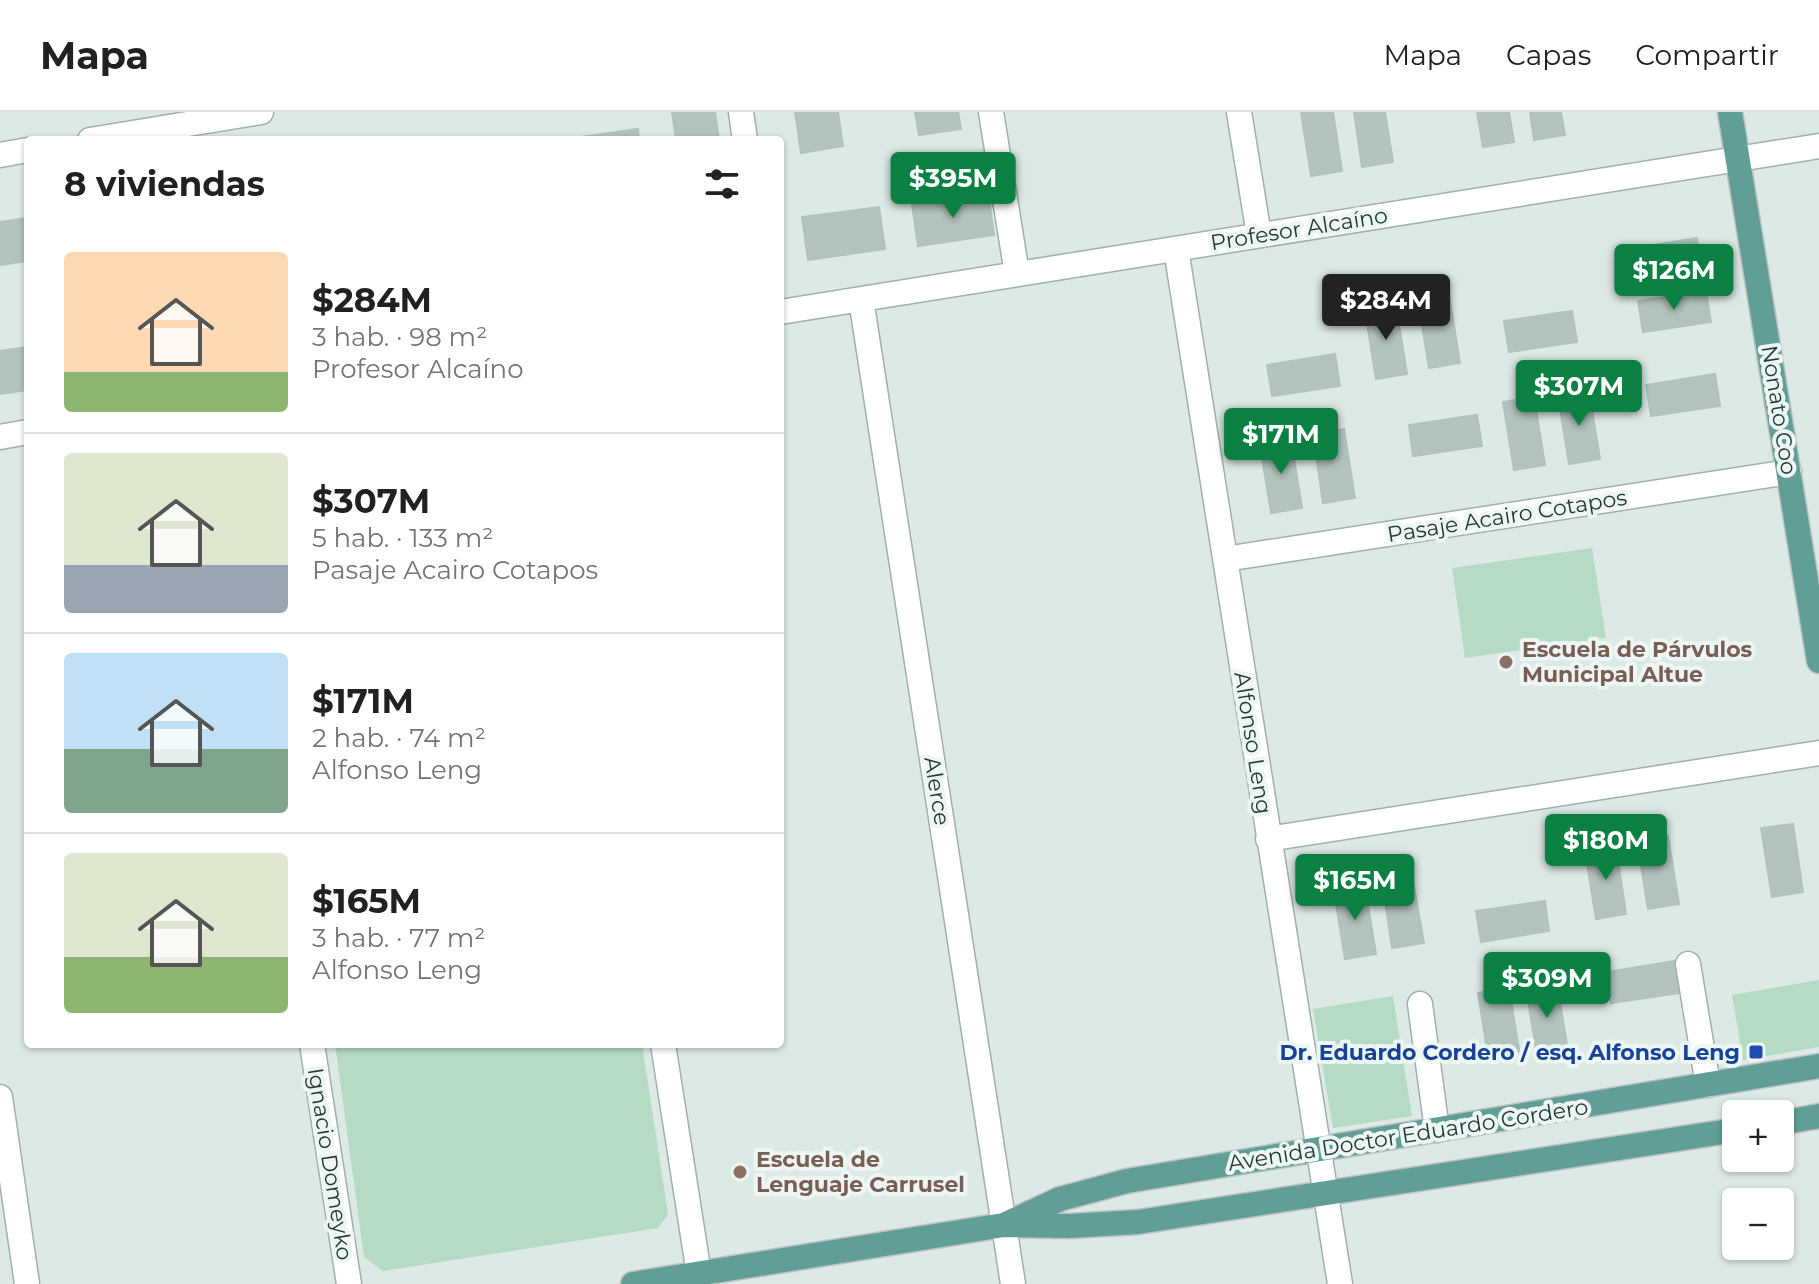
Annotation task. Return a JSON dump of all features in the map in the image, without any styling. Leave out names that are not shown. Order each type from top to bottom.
[{"type":"main road","name":"Nonato Coo","points":[[1730,112],[1789,472],[1810,548],[1819,661]]},
{"type":"main road","name":"Avenida Doctor Eduardo Cordero","points":[[1004,1225],[1093,1189],[1819,1066]]},
{"type":"main road","points":[[1794,1120],[1819,1116]]},
{"type":"main road","name":"Avenida Doctor Eduardo Cordero","points":[[633,1284],[1004,1225],[1115,1224],[1722,1132]]},
{"type":"street","points":[[113,136],[261,112]]},
{"type":"street","points":[[741,112],[744,136]]},
{"type":"street","points":[[991,112],[1017,274]]},
{"type":"street","points":[[1239,112],[1259,235]]},
{"type":"street","name":"Profesor Alcaíno","points":[[784,311],[1819,146]]},
{"type":"street","points":[[0,155],[24,151]]},
{"type":"street","name":"Alfonso Leng","points":[[1176,249],[1316,1150],[1340,1284]]},
{"type":"street","name":"Alerce","points":[[861,299],[1013,1284]]},
{"type":"street","points":[[0,437],[24,433]]},
{"type":"street","name":"Pasaje Acairo Cotapos","points":[[1225,559],[1789,472]]},
{"type":"street","points":[[1268,839],[1819,753]]},
{"type":"street","points":[[1688,964],[1708,1085]]},
{"type":"street","points":[[1420,1004],[1437,1130]]},
{"type":"street","name":"Ignacio Domeyko","points":[[313,1048],[349,1284]]},
{"type":"street","points":[[664,1048],[699,1274]]},
{"type":"street","points":[[0,1097],[27,1284]]},
{"type":"green space","points":[[1592,548],[1606,638],[1465,658],[1452,568]]},
{"type":"green space","points":[[1819,980],[1819,1047],[1743,1060],[1732,995]]},
{"type":"green space","points":[[1393,996],[1412,1116],[1333,1128],[1313,1009]]},
{"type":"green space","points":[[336,1048],[643,1048],[668,1214],[658,1228],[383,1271],[364,1257]]},
{"type":"building","points":[[672,112],[715,112],[718,136],[675,136]]},
{"type":"building","points":[[795,112],[838,112],[843,146],[801,153]]},
{"type":"building","points":[[915,112],[958,112],[961,129],[919,135]]},
{"type":"building","points":[[1301,112],[1333,112],[1342,171],[1311,176]]},
{"type":"building","points":[[1354,112],[1385,112],[1393,162],[1362,167]]},
{"type":"building","points":[[1477,112],[1509,112],[1514,142],[1483,147]]},
{"type":"building","points":[[1530,112],[1561,112],[1565,135],[1534,140]]},
{"type":"building","points":[[638,129],[639,136],[589,136]]},
{"type":"building","points":[[988,193],[994,235],[918,246],[912,204]]},
{"type":"building","points":[[879,207],[885,249],[808,260],[802,217]]},
{"type":"building","points":[[24,219],[24,262],[0,265],[0,222]]},
{"type":"building","points":[[1697,238],[1702,270],[1634,280],[1629,249]]},
{"type":"building","points":[[1706,291],[1711,322],[1643,332],[1638,301]]},
{"type":"building","points":[[1449,295],[1460,363],[1429,368],[1418,300]]},
{"type":"building","points":[[1396,306],[1407,374],[1376,379],[1365,311]]},
{"type":"building","points":[[1572,311],[1577,342],[1509,352],[1504,321]]},
{"type":"building","points":[[24,348],[24,391],[0,394],[0,351]]},
{"type":"building","points":[[1335,354],[1340,386],[1272,396],[1267,365]]},
{"type":"building","points":[[1715,374],[1720,406],[1651,416],[1646,385]]},
{"type":"building","points":[[1589,391],[1600,459],[1569,464],[1558,396]]},
{"type":"building","points":[[1534,397],[1545,465],[1514,470],[1503,402]]},
{"type":"building","points":[[1477,415],[1482,446],[1413,456],[1409,425]]},
{"type":"building","points":[[1344,429],[1355,498],[1323,503],[1313,435]]},
{"type":"building","points":[[1291,440],[1302,508],[1271,513],[1260,445]]},
{"type":"building","points":[[1793,824],[1803,892],[1772,897],[1761,828]]},
{"type":"building","points":[[1668,836],[1679,904],[1648,909],[1637,841]]},
{"type":"building","points":[[1616,846],[1626,914],[1596,919],[1585,851]]},
{"type":"building","points":[[1412,875],[1424,943],[1392,948],[1382,880]]},
{"type":"building","points":[[1365,886],[1376,954],[1345,959],[1334,891]]},
{"type":"building","points":[[1545,901],[1549,931],[1481,942],[1476,911]]},
{"type":"building","points":[[1675,961],[1680,993],[1611,1003],[1607,972]]},
{"type":"building","points":[[1557,983],[1568,1051],[1537,1056],[1526,988]]},
{"type":"building","points":[[1509,988],[1520,1056],[1489,1062],[1478,993]]},
{"type":"place","name":"Escuela de Párvulos Municipal Altue","points":[[1506,662]]},
{"type":"place","name":"Dr. Eduardo Cordero / esq. Alfonso Leng","points":[[1756,1052]]},
{"type":"place","name":"Escuela de Lenguaje Carrusel","points":[[740,1172]]}]
